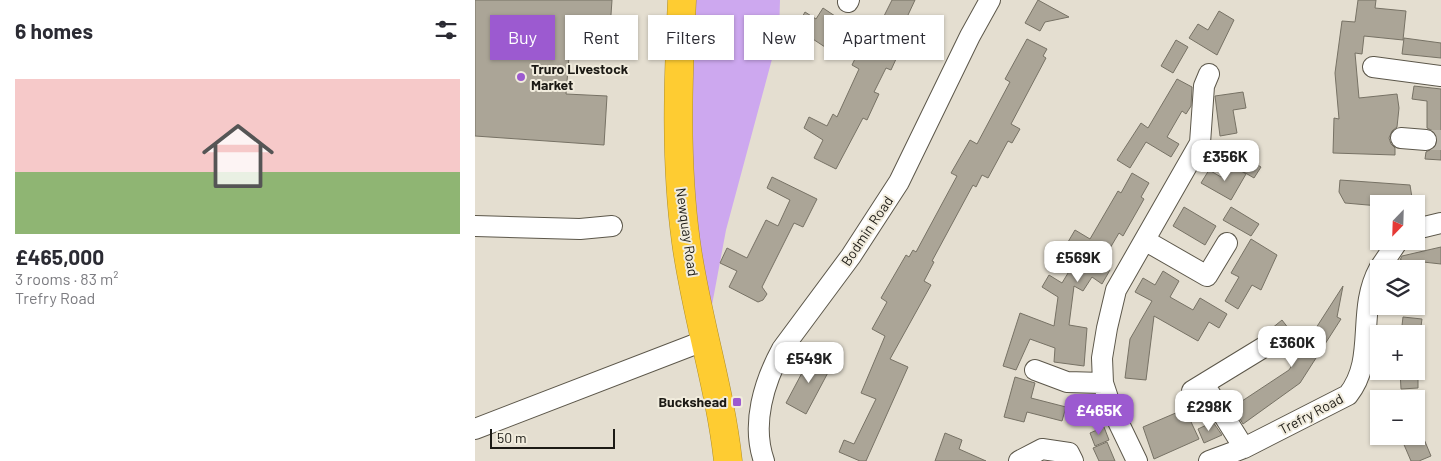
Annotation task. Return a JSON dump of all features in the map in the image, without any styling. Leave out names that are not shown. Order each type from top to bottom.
[{"type":"highway","name":"Newquay Road","points":[[682,0],[679,175],[686,244],[716,380],[728,461]]},
{"type":"street","name":"Bodmin Road","points":[[763,461],[758,437],[759,422],[764,394],[774,363],[782,349],[851,256],[899,182],[983,3]]},
{"type":"street","points":[[1373,66],[1441,76]]},
{"type":"street","points":[[1137,461],[1111,407],[1103,383],[1104,343],[1116,290],[1200,143],[1204,86],[1209,74]]},
{"type":"street","points":[[1401,138],[1427,140]]},
{"type":"street","points":[[1425,227],[1441,223]]},
{"type":"street","points":[[475,226],[580,228],[612,226]]},
{"type":"street","points":[[1145,241],[1207,276],[1227,243]]},
{"type":"street","name":"Trefry Road","points":[[1209,461],[1244,448],[1348,395],[1357,383],[1364,363],[1365,315],[1370,293]]},
{"type":"street","points":[[475,428],[706,340]]},
{"type":"street","points":[[1244,448],[1198,388],[1264,347]]},
{"type":"street","points":[[1035,370],[1067,382],[1103,383]]},
{"type":"street","points":[[1019,461],[1042,449],[1069,453],[1073,461]]},
{"type":"shaded area","points":[[693,0],[780,0],[780,15],[744,15],[744,60],[772,60],[726,230],[709,321],[689,177],[692,60],[734,60],[734,15],[693,15]]},
{"type":"building","name":"Truro Livestock Market","points":[[475,0],[612,0],[611,15],[565,15],[565,60],[569,60],[566,94],[607,96],[604,145],[475,136]]},
{"type":"building","points":[[892,0],[915,0],[908,15],[884,15]]},
{"type":"building","points":[[1038,0],[1069,17],[1045,22],[1040,31],[1025,23]]},
{"type":"building","points":[[1358,0],[1376,0],[1375,8],[1406,11],[1403,40],[1364,36],[1362,54],[1355,53],[1359,98],[1397,94],[1399,108],[1397,127],[1392,131],[1389,138],[1395,148],[1395,155],[1333,153],[1334,118],[1339,119],[1335,73],[1342,21],[1355,22]]},
{"type":"building","points":[[823,8],[834,15],[824,15],[824,46],[814,40],[814,18],[816,19]]},
{"type":"building","points":[[1219,11],[1234,20],[1217,55],[1189,38],[1198,24],[1208,30]]},
{"type":"building","points":[[1404,38],[1441,43],[1441,58],[1402,54]]},
{"type":"building","points":[[1027,39],[1047,49],[1043,56],[1046,58],[1011,124],[1020,129],[1012,143],[1008,141],[988,178],[982,175],[976,187],[973,185],[932,261],[934,262],[924,281],[931,285],[890,359],[908,367],[866,461],[860,461],[839,452],[844,440],[854,444],[876,399],[861,393],[885,336],[872,329],[887,302],[881,298],[906,255],[909,257],[913,250],[916,252],[957,176],[951,173],[970,140],[977,144],[1010,82],[1005,79]]},
{"type":"building","points":[[1176,40],[1188,47],[1173,73],[1161,66]]},
{"type":"building","points":[[854,60],[896,60],[891,70],[886,68],[874,92],[879,94],[867,120],[863,118],[836,169],[814,158],[823,140],[804,128],[809,117],[827,126],[833,114],[837,117],[859,69],[852,65]]},
{"type":"building","points":[[1177,79],[1192,87],[1191,106],[1186,114],[1182,111],[1167,137],[1179,144],[1171,157],[1146,142],[1130,168],[1117,160],[1141,123],[1148,128]]},
{"type":"building","points":[[1414,86],[1441,89],[1441,160],[1425,159],[1426,152],[1435,147],[1438,140],[1433,131],[1427,128],[1427,101],[1412,99]]},
{"type":"building","points":[[1243,92],[1246,108],[1233,110],[1237,133],[1220,136],[1215,96]]},
{"type":"building","points":[[1249,160],[1261,167],[1254,178],[1242,171]]},
{"type":"building","points":[[1229,164],[1246,174],[1231,200],[1201,183],[1209,170],[1221,177]]},
{"type":"building","points":[[1132,173],[1149,183],[1141,197],[1144,199],[1123,236],[1119,233],[1100,265],[1110,270],[1102,284],[1092,277],[1083,291],[1074,286],[1069,325],[1087,328],[1084,366],[1054,362],[1055,348],[1030,339],[1016,370],[1003,366],[1020,313],[1054,326],[1058,297],[1042,287],[1049,275],[1062,283],[1082,250],[1068,242],[1075,230],[1090,239],[1118,191],[1121,193]]},
{"type":"building","points":[[772,177],[817,199],[803,227],[794,223],[762,287],[767,294],[763,300],[758,302],[729,287],[737,271],[720,263],[727,248],[747,258],[766,220],[778,226],[790,200],[767,188]]},
{"type":"building","points":[[1340,180],[1410,185],[1412,195],[1370,195],[1370,205],[1345,203],[1339,192]]},
{"type":"building","points":[[1184,207],[1216,226],[1205,245],[1173,226]]},
{"type":"building","points":[[1231,207],[1259,224],[1251,236],[1223,220]]},
{"type":"building","points":[[1251,239],[1277,255],[1261,290],[1252,285],[1238,309],[1225,301],[1239,277],[1231,273]]},
{"type":"building","points":[[1441,247],[1441,264],[1425,262],[1425,260],[1400,260],[1402,256]]},
{"type":"building","points":[[1163,271],[1179,281],[1170,297],[1193,310],[1200,298],[1227,314],[1219,328],[1209,322],[1198,341],[1154,316],[1146,380],[1125,378],[1130,339],[1152,301],[1135,292],[1143,278],[1155,285]]},
{"type":"building","points":[[1343,286],[1337,317],[1341,319],[1300,383],[1243,424],[1233,407],[1289,370]]},
{"type":"building","points":[[1403,317],[1422,319],[1421,325],[1402,325]]},
{"type":"building","points":[[1282,320],[1292,333],[1281,341],[1271,329]]},
{"type":"building","points":[[812,354],[832,365],[806,414],[786,403]]},
{"type":"building","points":[[1015,377],[1035,383],[1031,398],[1066,407],[1062,421],[1027,412],[1024,422],[1004,417]]},
{"type":"building","points":[[1400,380],[1418,380],[1418,388],[1401,389]]},
{"type":"building","points":[[1185,409],[1199,439],[1154,459],[1143,427]]},
{"type":"building","points":[[1213,422],[1222,435],[1204,443],[1198,429]]},
{"type":"building","points":[[1104,427],[1109,440],[1095,446],[1090,433]]},
{"type":"building","points":[[945,433],[962,440],[959,449],[986,461],[935,461]]},
{"type":"building","points":[[1107,442],[1115,461],[1099,461],[1093,448]]},
{"type":"building","points":[[1425,442],[1431,456],[1419,461],[1411,461],[1404,445],[1425,445]]},
{"type":"tunnel","points":[[1426,140],[1441,140]]},
{"type":"place","name":"Truro Livestock Market","points":[[521,77]]},
{"type":"place","name":"Buckshead","points":[[737,402]]}]
